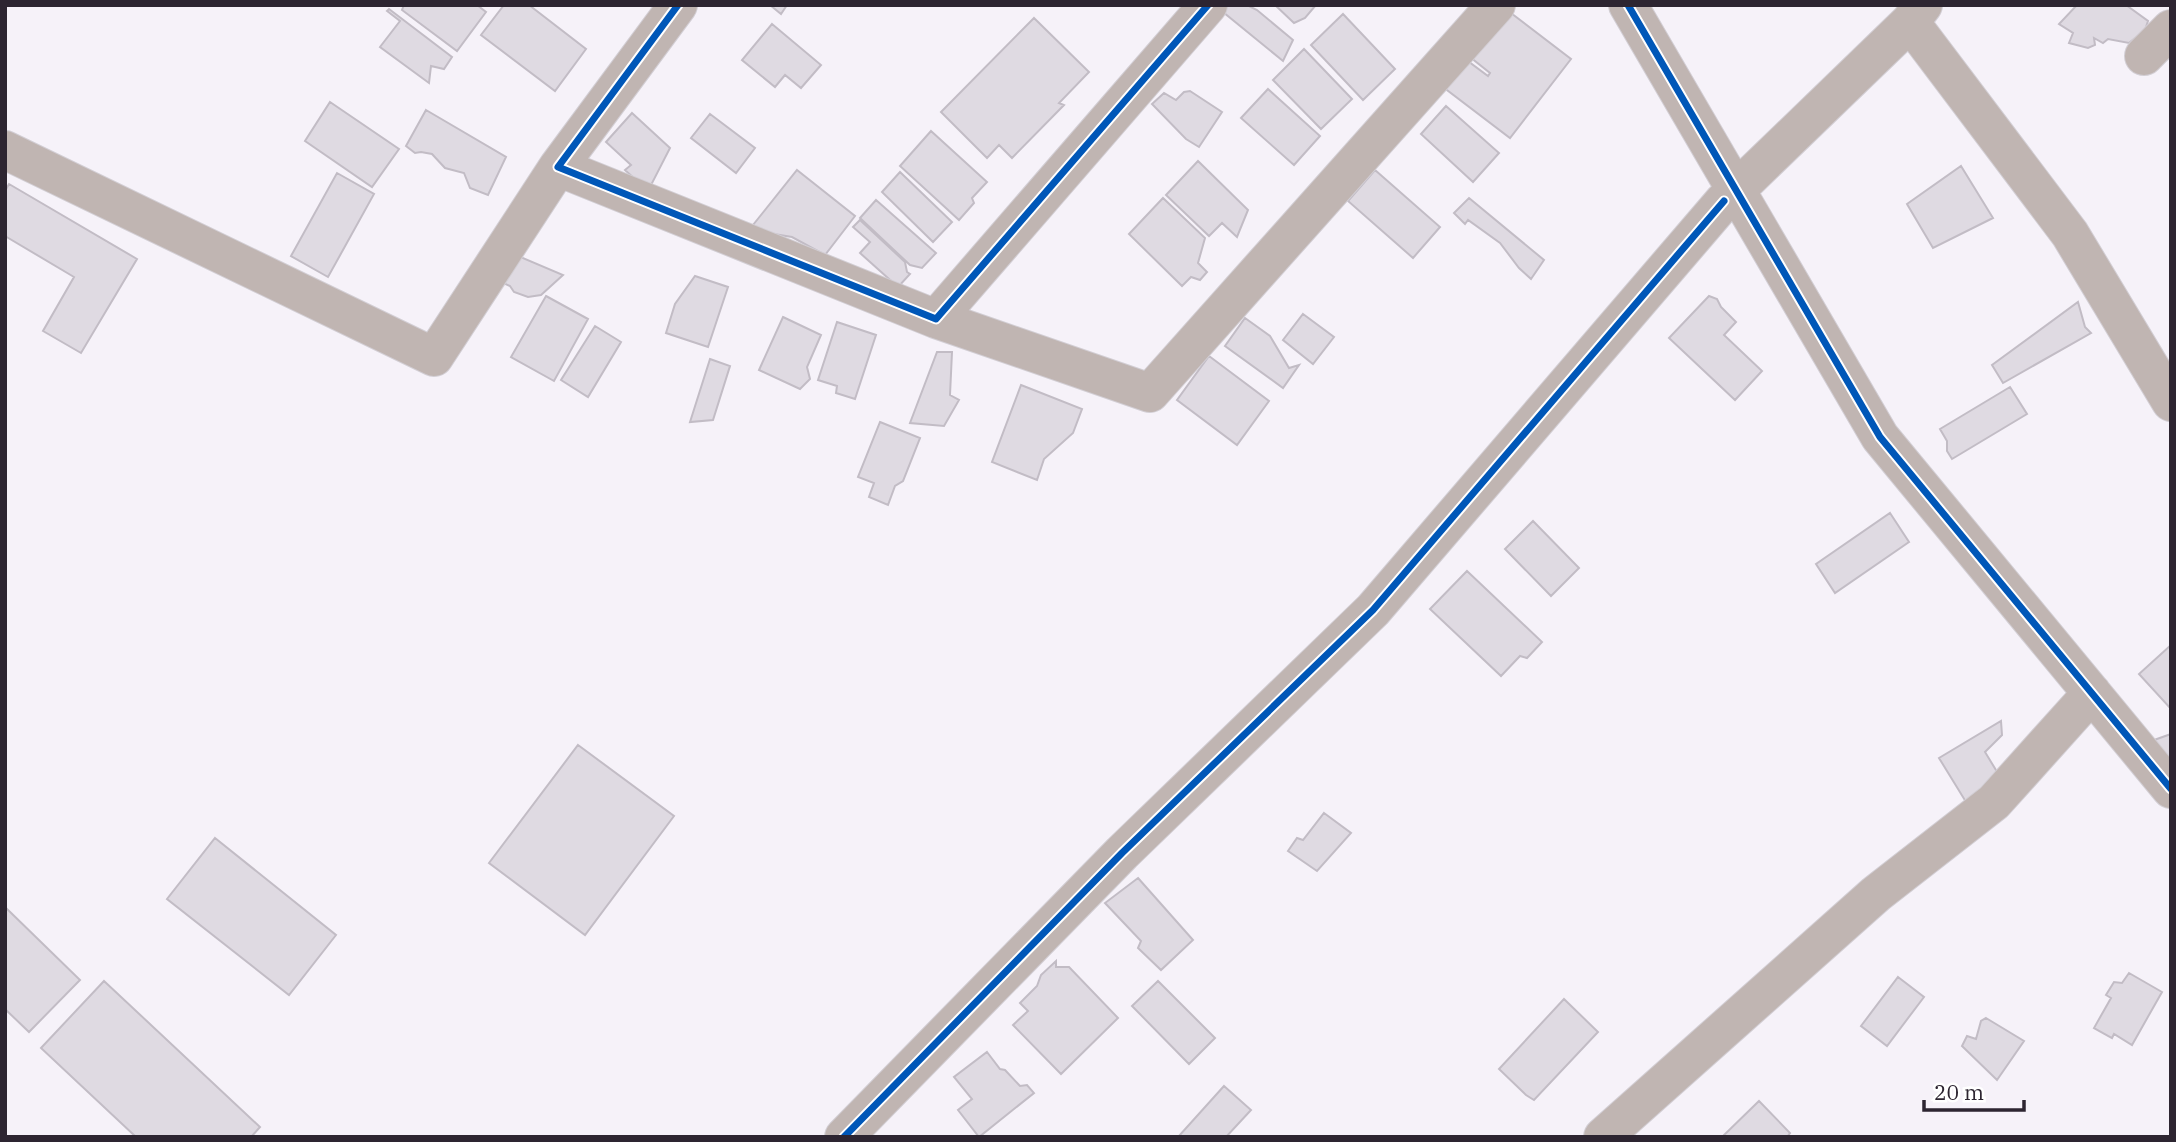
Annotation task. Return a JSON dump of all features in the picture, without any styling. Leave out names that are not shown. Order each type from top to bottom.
[{"type":"street","points":[[5,150],[434,357],[558,167],[678,5]]},
{"type":"street","points":[[936,319],[1208,5]]},
{"type":"street","points":[[558,167],[936,319],[1150,393],[1496,5]]},
{"type":"street","points":[[1628,5],[1730,195],[1880,437],[2171,789]]},
{"type":"street","points":[[844,1137],[1122,853],[1373,610],[1730,195],[1917,14],[2070,234],[2171,402]]},
{"type":"street","points":[[2144,56],[2171,29]]},
{"type":"street","points":[[1603,1137],[1876,894],[1994,802],[2092,693]]},
{"type":"building","points":[[404,5],[477,5],[486,12],[457,51],[402,10]]},
{"type":"building","points":[[504,5],[529,5],[586,49],[555,91],[481,35]]},
{"type":"building","points":[[770,5],[787,5],[781,14]]},
{"type":"building","points":[[1228,5],[1247,5],[1257,10],[1293,40],[1283,61],[1223,12]]},
{"type":"building","points":[[1275,5],[1316,5],[1305,18],[1294,23]]},
{"type":"building","points":[[2077,5],[2126,5],[2148,21],[2145,30],[2129,43],[2108,39],[2103,43],[2094,38],[2095,45],[2088,48],[2069,43],[2073,33],[2059,24]]},
{"type":"building","points":[[389,9],[452,57],[444,69],[431,66],[429,83],[380,47],[400,21],[387,11]]},
{"type":"building","points":[[1507,10],[1571,59],[1510,138],[1443,87],[1465,59],[1488,76],[1490,73],[1470,57]]},
{"type":"building","points":[[1343,14],[1395,69],[1363,100],[1311,45]]},
{"type":"building","points":[[1034,18],[1089,72],[1059,103],[1064,105],[1012,158],[999,145],[987,158],[941,112]]},
{"type":"building","points":[[772,24],[821,65],[801,88],[785,75],[775,87],[742,60]]},
{"type":"building","points":[[1304,49],[1352,99],[1321,129],[1273,80]]},
{"type":"building","points":[[1268,89],[1320,136],[1294,165],[1241,118]]},
{"type":"building","points":[[1190,91],[1222,112],[1199,147],[1186,139],[1152,104],[1164,93],[1176,100],[1184,92]]},
{"type":"building","points":[[330,102],[399,149],[372,187],[305,141]]},
{"type":"building","points":[[1446,106],[1499,153],[1473,182],[1421,134]]},
{"type":"building","points":[[426,110],[506,157],[488,195],[470,188],[464,173],[445,168],[432,154],[415,153],[406,146]]},
{"type":"building","points":[[632,113],[670,148],[648,191],[625,170],[631,165],[606,142]]},
{"type":"building","points":[[710,114],[755,148],[736,173],[691,138]]},
{"type":"building","points":[[931,131],[987,182],[972,198],[974,203],[959,220],[900,166]]},
{"type":"building","points":[[1198,161],[1248,210],[1237,237],[1222,223],[1209,236],[1166,195]]},
{"type":"building","points":[[1961,166],[1993,218],[1933,248],[1907,204]]},
{"type":"building","points":[[797,170],[855,216],[825,255],[792,237],[749,230]]},
{"type":"building","points":[[1375,170],[1440,227],[1413,258],[1348,201]]},
{"type":"building","points":[[900,172],[952,222],[933,242],[882,192]]},
{"type":"building","points":[[337,173],[374,194],[328,277],[291,256]]},
{"type":"building","points":[[9,184],[137,259],[81,353],[43,331],[74,277],[5,236],[5,191]]},
{"type":"building","points":[[1163,198],[1205,238],[1198,263],[1207,272],[1200,280],[1191,277],[1182,286],[1129,234]]},
{"type":"building","points":[[1469,198],[1544,260],[1531,279],[1500,243],[1468,220],[1465,224],[1454,213]]},
{"type":"building","points":[[876,200],[936,253],[922,268],[910,265],[860,218]]},
{"type":"building","points":[[860,220],[905,262],[910,274],[898,287],[860,253],[870,242],[853,227]]},
{"type":"building","points":[[511,253],[563,275],[541,295],[528,297],[514,292],[510,286],[499,281]]},
{"type":"building","points":[[695,276],[728,287],[708,347],[666,333],[675,304]]},
{"type":"building","points":[[546,296],[588,319],[554,381],[511,357]]},
{"type":"building","points":[[1709,296],[1717,299],[1736,322],[1724,335],[1762,371],[1735,400],[1669,338]]},
{"type":"building","points":[[2078,302],[2085,327],[2091,333],[2003,383],[1992,365]]},
{"type":"building","points":[[1303,314],[1334,337],[1313,364],[1283,340]]},
{"type":"building","points":[[783,317],[821,335],[807,367],[810,379],[800,389],[759,370]]},
{"type":"building","points":[[1245,318],[1270,336],[1289,368],[1299,365],[1283,388],[1225,346]]},
{"type":"building","points":[[837,322],[876,335],[855,399],[836,393],[837,386],[818,380]]},
{"type":"building","points":[[595,326],[621,342],[588,397],[561,380]]},
{"type":"building","points":[[937,352],[952,352],[950,395],[959,400],[944,426],[910,423]]},
{"type":"building","points":[[1209,356],[1269,401],[1237,445],[1177,400]]},
{"type":"building","points":[[710,359],[730,366],[713,420],[690,422]]},
{"type":"building","points":[[1021,385],[1082,409],[1073,433],[1044,459],[1037,480],[992,462]]},
{"type":"building","points":[[2010,387],[2027,414],[1952,459],[1940,429]]},
{"type":"building","points":[[880,422],[920,438],[903,481],[895,486],[888,505],[869,497],[874,483],[858,477]]},
{"type":"building","points":[[1890,513],[1909,542],[1835,593],[1816,564]]},
{"type":"building","points":[[1533,521],[1579,568],[1551,596],[1505,549]]},
{"type":"building","points":[[1467,571],[1542,642],[1527,658],[1520,656],[1501,676],[1430,609]]},
{"type":"building","points":[[2171,645],[2171,709],[2139,674]]},
{"type":"building","points":[[2001,721],[2002,735],[1985,752],[2002,780],[1966,802],[1939,758]]},
{"type":"building","points":[[2171,734],[2171,779],[2140,745]]},
{"type":"building","points":[[578,745],[674,816],[585,935],[489,863]]},
{"type":"building","points":[[1324,813],[1351,833],[1317,871],[1288,851],[1297,838],[1303,840]]},
{"type":"building","points":[[215,838],[336,935],[289,995],[167,899]]},
{"type":"building","points":[[1138,878],[1193,940],[1161,970],[1138,948],[1141,941],[1105,903]]},
{"type":"building","points":[[5,907],[80,980],[29,1032],[5,1009]]},
{"type":"building","points":[[1056,961],[1056,967],[1069,967],[1118,1018],[1061,1074],[1013,1025],[1028,1011],[1020,1003],[1037,986],[1041,975]]},
{"type":"building","points":[[2129,973],[2162,992],[2132,1045],[2114,1034],[2112,1038],[2094,1028],[2111,998],[2106,995],[2114,982],[2122,983]]},
{"type":"building","points":[[1898,977],[1924,997],[1887,1046],[1861,1026]]},
{"type":"building","points":[[104,981],[260,1127],[251,1137],[136,1137],[41,1048]]},
{"type":"building","points":[[1158,981],[1215,1038],[1189,1064],[1132,1006]]},
{"type":"building","points":[[1564,999],[1598,1032],[1534,1100],[1499,1069]]},
{"type":"building","points":[[1986,1018],[2024,1041],[1997,1080],[1962,1046],[1967,1036],[1976,1039],[1981,1021]]},
{"type":"building","points":[[987,1052],[1000,1069],[1005,1070],[1020,1086],[1027,1085],[1034,1093],[979,1137],[958,1110],[972,1099],[954,1077]]},
{"type":"building","points":[[1224,1086],[1251,1110],[1226,1137],[1178,1137]]},
{"type":"building","points":[[1759,1101],[1790,1133],[1787,1137],[1722,1137]]},
{"type":"cycle path","points":[[678,5],[558,167],[936,319],[1208,5]]},
{"type":"cycle path","points":[[1628,5],[1880,437],[2171,789]]},
{"type":"cycle path","points":[[844,1137],[1122,853],[1373,610],[1724,201]]}]
